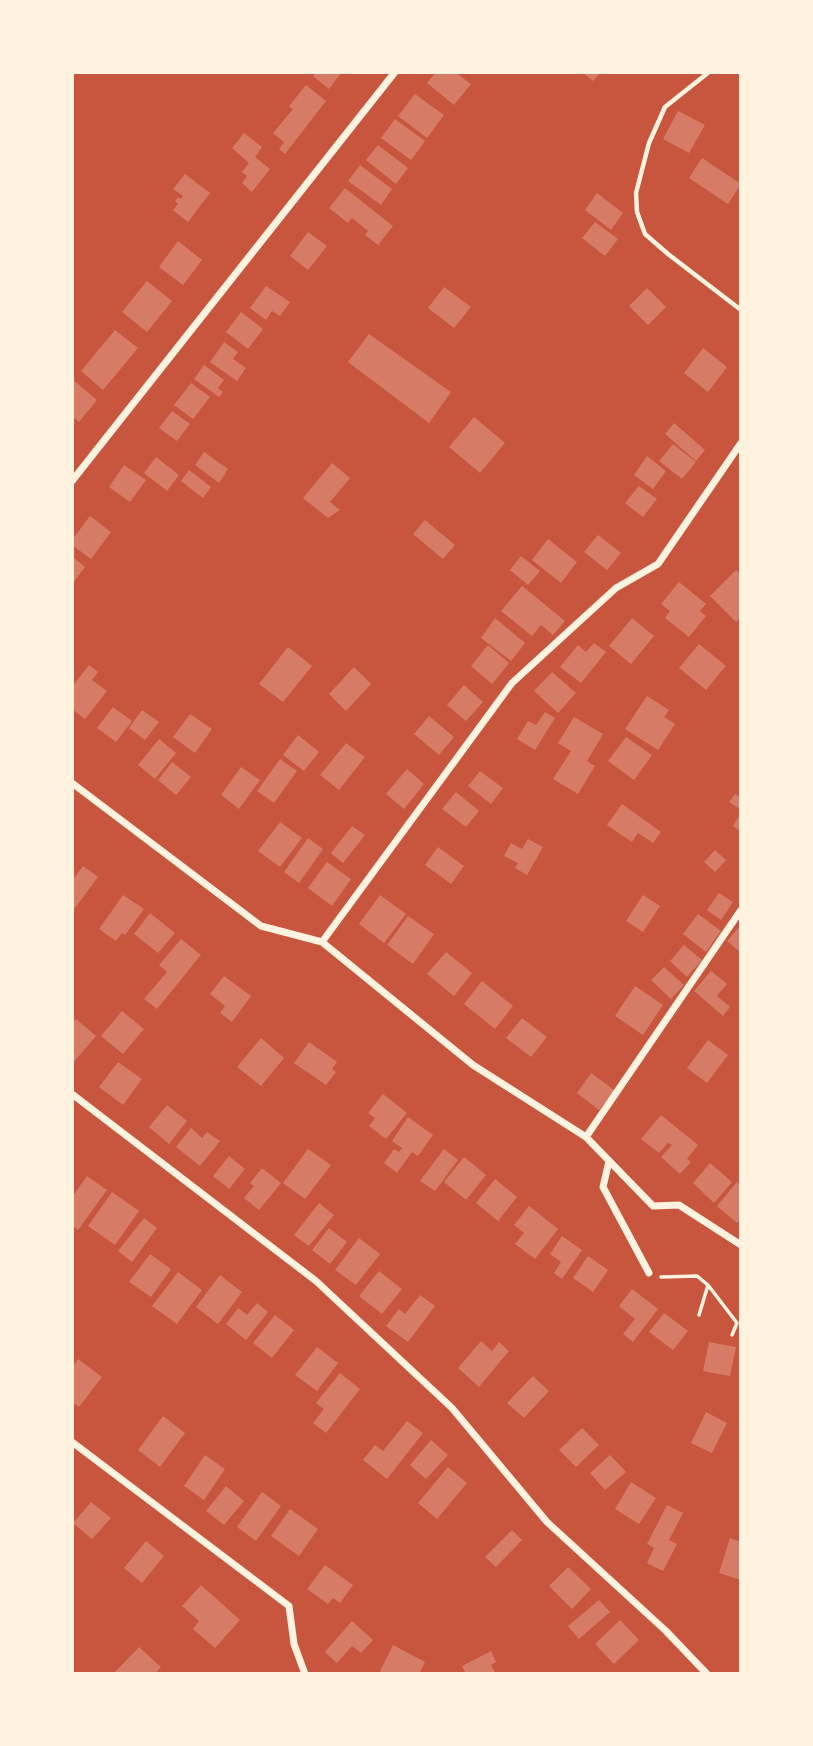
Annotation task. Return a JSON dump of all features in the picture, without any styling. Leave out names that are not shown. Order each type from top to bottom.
[{"type":"street","points":[[72,481],[395,72]]},
{"type":"street","points":[[322,942],[512,683],[616,588],[658,564],[741,443]]},
{"type":"street","points":[[72,783],[261,926],[322,942],[473,1065],[586,1137],[653,1206],[679,1205],[741,1245]]},
{"type":"street","points":[[586,1137],[741,910]]},
{"type":"street","points":[[72,1094],[316,1281],[452,1408],[547,1522],[666,1631],[708,1674]]},
{"type":"street","points":[[609,1161],[603,1187],[649,1273]]},
{"type":"street","points":[[72,1442],[289,1606],[294,1644],[305,1674]]},
{"type":"lane","points":[[709,72],[665,107],[649,143],[636,194],[637,212],[645,234],[741,310]]},
{"type":"path","points":[[649,1273],[663,1278],[697,1276],[708,1285],[737,1323],[732,1335]]},
{"type":"path","points":[[699,1315],[708,1285]]},
{"type":"building","points":[[316,72],[342,72],[329,89],[313,76]]},
{"type":"building","points":[[436,72],[455,72],[471,84],[454,105],[427,83]]},
{"type":"building","points":[[582,72],[601,72],[593,81]]},
{"type":"building","points":[[306,85],[326,101],[285,154],[279,149],[284,142],[273,133],[293,109],[289,106]]},
{"type":"building","points":[[415,94],[444,115],[427,138],[398,116]]},
{"type":"building","points":[[678,111],[705,125],[689,153],[663,139]]},
{"type":"building","points":[[395,119],[425,141],[411,160],[381,138]]},
{"type":"building","points":[[244,133],[262,147],[255,157],[270,169],[252,192],[242,183],[247,176],[242,172],[249,163],[232,148]]},
{"type":"building","points":[[378,145],[408,168],[396,184],[366,160]]},
{"type":"building","points":[[702,158],[741,184],[728,204],[689,178]]},
{"type":"building","points":[[360,165],[392,189],[381,205],[348,181]]},
{"type":"building","points":[[185,174],[210,193],[188,222],[173,210],[178,204],[175,201],[183,196],[173,189]]},
{"type":"building","points":[[345,188],[393,226],[378,245],[365,235],[368,231],[352,218],[348,223],[329,208]]},
{"type":"building","points":[[597,193],[623,213],[611,230],[585,210]]},
{"type":"building","points":[[595,222],[618,239],[605,256],[582,238]]},
{"type":"building","points":[[308,232],[327,246],[308,270],[290,256]]},
{"type":"building","points":[[178,241],[202,260],[183,285],[159,267]]},
{"type":"building","points":[[147,281],[172,301],[147,332],[122,312]]},
{"type":"building","points":[[266,286],[290,302],[280,316],[272,311],[266,320],[250,308]]},
{"type":"building","points":[[444,287],[471,307],[454,328],[428,308]]},
{"type":"building","points":[[647,288],[666,307],[648,325],[629,306]]},
{"type":"building","points":[[241,312],[263,329],[248,349],[226,332]]},
{"type":"building","points":[[115,330],[138,348],[103,390],[81,371]]},
{"type":"building","points":[[369,334],[451,392],[429,423],[348,362]]},
{"type":"building","points":[[224,342],[238,352],[233,359],[246,368],[237,381],[210,362]]},
{"type":"building","points":[[703,348],[727,367],[708,392],[684,373]]},
{"type":"building","points":[[204,365],[224,380],[218,388],[223,392],[219,397],[194,379]]},
{"type":"building","points":[[72,379],[97,400],[79,422],[72,416]]},
{"type":"building","points":[[191,383],[210,397],[193,419],[174,405]]},
{"type":"building","points":[[172,411],[190,424],[177,441],[159,428]]},
{"type":"building","points":[[474,417],[505,443],[480,473],[449,447]]},
{"type":"building","points":[[674,423],[705,450],[696,461],[665,434]]},
{"type":"building","points":[[673,444],[696,462],[682,479],[659,461]]},
{"type":"building","points":[[204,452],[228,469],[219,483],[195,465]]},
{"type":"building","points":[[647,456],[666,471],[653,489],[634,475]]},
{"type":"building","points":[[156,457],[179,475],[167,491],[144,473]]},
{"type":"building","points":[[332,463],[350,478],[330,502],[340,510],[328,518],[303,498]]},
{"type":"building","points":[[124,465],[146,480],[130,502],[109,487]]},
{"type":"building","points":[[189,470],[211,487],[203,498],[181,481]]},
{"type":"building","points":[[639,486],[657,499],[643,517],[625,503]]},
{"type":"building","points":[[90,516],[111,532],[91,559],[72,545],[72,540]]},
{"type":"building","points":[[425,520],[455,545],[443,559],[413,534]]},
{"type":"building","points":[[598,535],[621,553],[607,570],[584,552]]},
{"type":"building","points":[[548,539],[577,562],[561,583],[532,560]]},
{"type":"building","points":[[72,556],[85,567],[72,584]]},
{"type":"building","points":[[521,556],[540,571],[528,585],[510,570]]},
{"type":"building","points":[[736,570],[741,575],[741,617],[736,622],[710,596]]},
{"type":"building","points":[[679,582],[706,604],[700,611],[706,616],[689,637],[665,618],[670,611],[661,604]]},
{"type":"building","points":[[522,586],[565,621],[553,635],[541,625],[532,636],[501,611]]},
{"type":"building","points":[[495,618],[525,643],[511,661],[481,638]]},
{"type":"building","points":[[632,618],[654,636],[631,664],[609,646]]},
{"type":"building","points":[[594,643],[606,652],[581,683],[560,667],[578,645],[586,652]]},
{"type":"building","points":[[699,644],[726,666],[706,690],[679,668]]},
{"type":"building","points":[[488,645],[509,663],[492,684],[471,666]]},
{"type":"building","points":[[288,647],[312,666],[283,702],[259,684]]},
{"type":"building","points":[[89,665],[98,672],[92,680],[107,691],[85,719],[72,709],[72,687]]},
{"type":"building","points":[[354,667],[371,684],[346,711],[329,694]]},
{"type":"building","points":[[552,672],[576,693],[558,713],[534,691]]},
{"type":"building","points":[[464,685],[483,702],[466,721],[447,705]]},
{"type":"building","points":[[647,696],[669,710],[664,717],[675,724],[658,750],[625,729]]},
{"type":"building","points":[[113,707],[132,721],[116,742],[97,728]]},
{"type":"building","points":[[142,710],[159,722],[145,740],[129,728]]},
{"type":"building","points":[[545,712],[555,718],[535,750],[517,739],[528,721],[536,725]]},
{"type":"building","points":[[190,714],[212,729],[195,753],[173,737]]},
{"type":"building","points":[[429,716],[454,737],[439,755],[414,734]]},
{"type":"building","points":[[574,717],[603,734],[587,761],[595,766],[578,794],[553,779],[571,751],[558,743]]},
{"type":"building","points":[[298,735],[319,752],[304,771],[283,755]]},
{"type":"building","points":[[626,737],[652,755],[634,780],[608,761]]},
{"type":"building","points":[[159,739],[176,753],[155,779],[138,765]]},
{"type":"building","points":[[346,743],[365,757],[339,790],[320,775]]},
{"type":"building","points":[[280,759],[297,771],[274,803],[257,791]]},
{"type":"building","points":[[172,762],[191,777],[176,795],[158,780]]},
{"type":"building","points":[[241,767],[260,780],[239,809],[221,795]]},
{"type":"building","points":[[407,769],[424,784],[404,809],[386,794]]},
{"type":"building","points":[[480,771],[503,788],[491,804],[468,786]]},
{"type":"building","points":[[456,792],[479,811],[466,827],[442,809]]},
{"type":"building","points":[[735,794],[741,798],[741,810],[729,802]]},
{"type":"building","points":[[622,804],[661,832],[653,843],[638,833],[632,842],[607,825]]},
{"type":"building","points":[[741,813],[741,832],[733,826]]},
{"type":"building","points":[[280,822],[302,838],[280,867],[258,851]]},
{"type":"building","points":[[352,826],[365,835],[343,863],[331,853]]},
{"type":"building","points":[[308,838],[323,849],[299,883],[284,872]]},
{"type":"building","points":[[528,839],[543,847],[527,875],[515,868],[518,863],[504,856],[511,843],[522,849]]},
{"type":"building","points":[[438,847],[464,866],[451,884],[425,865]]},
{"type":"building","points":[[715,850],[726,860],[715,872],[704,862]]},
{"type":"building","points":[[327,862],[351,879],[332,906],[308,888]]},
{"type":"building","points":[[83,866],[98,877],[75,908],[72,905],[72,881]]},
{"type":"building","points":[[719,893],[733,902],[721,920],[707,910]]},
{"type":"building","points":[[123,895],[144,909],[125,935],[122,933],[116,941],[99,929]]},
{"type":"building","points":[[380,895],[406,914],[384,943],[359,924]]},
{"type":"building","points":[[643,895],[660,906],[643,932],[626,921]]},
{"type":"building","points":[[150,913],[175,933],[158,953],[134,934]]},
{"type":"building","points":[[698,914],[721,931],[706,952],[683,934]]},
{"type":"building","points":[[408,916],[434,934],[413,964],[387,945]]},
{"type":"building","points":[[741,925],[741,953],[727,941]]},
{"type":"building","points":[[181,939],[201,955],[157,1009],[144,999],[167,972],[159,965]]},
{"type":"building","points":[[684,945],[702,960],[687,977],[670,961]]},
{"type":"building","points":[[446,952],[472,973],[454,996],[427,974]]},
{"type":"building","points":[[664,967],[684,985],[671,999],[651,980]]},
{"type":"building","points":[[711,971],[727,984],[717,996],[730,1007],[723,1016],[694,991]]},
{"type":"building","points":[[224,976],[251,996],[232,1022],[220,1013],[225,1006],[210,994]]},
{"type":"building","points":[[482,981],[513,1006],[495,1029],[464,1004]]},
{"type":"building","points":[[635,986],[663,1005],[643,1035],[615,1016]]},
{"type":"building","points":[[122,1011],[144,1029],[123,1054],[101,1036]]},
{"type":"building","points":[[522,1018],[547,1037],[531,1057],[506,1038]]},
{"type":"building","points":[[76,1019],[96,1036],[72,1064],[72,1024]]},
{"type":"building","points":[[261,1038],[284,1058],[261,1086],[237,1067]]},
{"type":"building","points":[[708,1040],[728,1055],[707,1083],[687,1068]]},
{"type":"building","points":[[309,1042],[337,1062],[332,1069],[336,1072],[326,1085],[294,1063]]},
{"type":"building","points":[[118,1062],[142,1079],[123,1105],[99,1087]]},
{"type":"building","points":[[591,1073],[614,1090],[599,1110],[577,1093]]},
{"type":"building","points":[[383,1094],[407,1113],[386,1139],[369,1126],[375,1118],[368,1113]]},
{"type":"building","points":[[167,1105],[187,1121],[169,1144],[149,1127]]},
{"type":"building","points":[[661,1115],[698,1145],[687,1159],[691,1162],[680,1174],[661,1157],[672,1145],[668,1143],[659,1153],[641,1139]]},
{"type":"building","points":[[408,1117],[433,1135],[418,1156],[412,1152],[397,1173],[384,1163],[394,1149],[399,1152],[402,1148],[392,1141]]},
{"type":"building","points":[[191,1128],[202,1138],[207,1132],[220,1141],[200,1166],[176,1147]]},
{"type":"building","points":[[308,1149],[331,1165],[305,1199],[283,1183]]},
{"type":"building","points":[[444,1149],[458,1160],[435,1191],[420,1181]]},
{"type":"building","points":[[229,1156],[245,1169],[229,1189],[213,1176]]},
{"type":"building","points":[[464,1157],[486,1175],[466,1200],[444,1182]]},
{"type":"building","points":[[710,1163],[732,1182],[714,1203],[693,1183]]},
{"type":"building","points":[[262,1168],[281,1183],[259,1210],[244,1198],[254,1186],[250,1183]]},
{"type":"building","points":[[87,1176],[107,1190],[78,1230],[72,1225],[72,1197]]},
{"type":"building","points":[[495,1179],[517,1197],[498,1221],[476,1203]]},
{"type":"building","points":[[737,1182],[741,1186],[741,1218],[737,1223],[717,1206]]},
{"type":"building","points":[[112,1192],[139,1211],[115,1245],[88,1226]]},
{"type":"building","points":[[319,1203],[334,1215],[309,1246],[294,1235]]},
{"type":"building","points":[[529,1206],[558,1229],[535,1259],[515,1244],[524,1233],[514,1225]]},
{"type":"building","points":[[144,1218],[157,1228],[132,1262],[118,1251]]},
{"type":"building","points":[[329,1228],[347,1242],[330,1264],[312,1250]]},
{"type":"building","points":[[562,1236],[582,1250],[562,1279],[554,1273],[561,1262],[550,1254]]},
{"type":"building","points":[[359,1238],[380,1254],[356,1285],[335,1270]]},
{"type":"building","points":[[150,1254],[171,1269],[151,1297],[129,1282]]},
{"type":"building","points":[[588,1256],[608,1270],[593,1292],[573,1278]]},
{"type":"building","points":[[379,1271],[402,1289],[382,1314],[359,1296]]},
{"type":"building","points":[[178,1272],[202,1290],[177,1324],[152,1306]]},
{"type":"building","points":[[220,1275],[242,1292],[218,1324],[196,1307]]},
{"type":"building","points":[[632,1289],[658,1309],[633,1342],[623,1334],[635,1319],[619,1306]]},
{"type":"building","points":[[420,1295],[435,1306],[408,1342],[386,1326],[399,1309],[405,1314]]},
{"type":"building","points":[[257,1303],[268,1312],[246,1340],[226,1324],[238,1308],[247,1315]]},
{"type":"building","points":[[664,1313],[688,1331],[673,1350],[649,1332]]},
{"type":"building","points":[[275,1315],[294,1330],[272,1358],[253,1343]]},
{"type":"building","points":[[481,1341],[492,1351],[499,1342],[509,1351],[479,1387],[458,1368]]},
{"type":"building","points":[[709,1342],[736,1347],[730,1376],[703,1371]]},
{"type":"building","points":[[317,1347],[338,1363],[317,1391],[295,1375]]},
{"type":"building","points":[[78,1359],[102,1377],[79,1407],[72,1402],[72,1368]]},
{"type":"building","points":[[340,1373],[360,1389],[326,1433],[313,1423],[324,1409],[316,1403]]},
{"type":"building","points":[[533,1376],[549,1391],[524,1418],[507,1403]]},
{"type":"building","points":[[706,1412],[727,1423],[712,1453],[691,1443]]},
{"type":"building","points":[[163,1416],[185,1433],[160,1467],[138,1450]]},
{"type":"building","points":[[407,1421],[423,1433],[387,1479],[363,1460],[375,1445],[383,1451]]},
{"type":"building","points":[[582,1428],[599,1445],[576,1467],[559,1450]]},
{"type":"building","points":[[431,1440],[448,1455],[426,1479],[410,1465]]},
{"type":"building","points":[[205,1455],[225,1469],[204,1500],[184,1486]]},
{"type":"building","points":[[610,1455],[626,1472],[605,1490],[590,1473]]},
{"type":"building","points":[[448,1467],[467,1483],[437,1519],[418,1503]]},
{"type":"building","points":[[631,1482],[656,1498],[639,1524],[615,1509]]},
{"type":"building","points":[[226,1486],[244,1501],[224,1525],[206,1511]]},
{"type":"building","points":[[262,1492],[281,1506],[256,1541],[237,1527]]},
{"type":"building","points":[[91,1502],[111,1518],[92,1539],[73,1523]]},
{"type":"building","points":[[667,1505],[683,1513],[669,1540],[677,1544],[663,1571],[647,1563],[654,1548],[647,1544]]},
{"type":"building","points":[[290,1509],[318,1529],[299,1556],[271,1536]]},
{"type":"building","points":[[512,1530],[522,1540],[496,1567],[485,1557]]},
{"type":"building","points":[[730,1538],[741,1542],[741,1580],[719,1573]]},
{"type":"building","points":[[146,1541],[164,1556],[142,1583],[124,1568]]},
{"type":"building","points":[[325,1565],[353,1585],[340,1603],[333,1598],[328,1604],[307,1589]]},
{"type":"building","points":[[568,1567],[591,1589],[572,1609],[549,1586]]},
{"type":"building","points":[[201,1585],[240,1620],[215,1648],[193,1629],[199,1621],[182,1606]]},
{"type":"building","points":[[599,1600],[610,1612],[579,1639],[568,1626]]},
{"type":"building","points":[[620,1620],[639,1640],[614,1664],[595,1644]]},
{"type":"building","points":[[352,1621],[373,1640],[361,1653],[352,1646],[337,1663],[325,1652]]},
{"type":"building","points":[[393,1645],[425,1662],[419,1674],[386,1674],[380,1671]]},
{"type":"building","points":[[139,1647],[161,1667],[155,1674],[113,1674]]},
{"type":"building","points":[[491,1651],[496,1662],[491,1665],[496,1674],[466,1674],[462,1666]]}]
